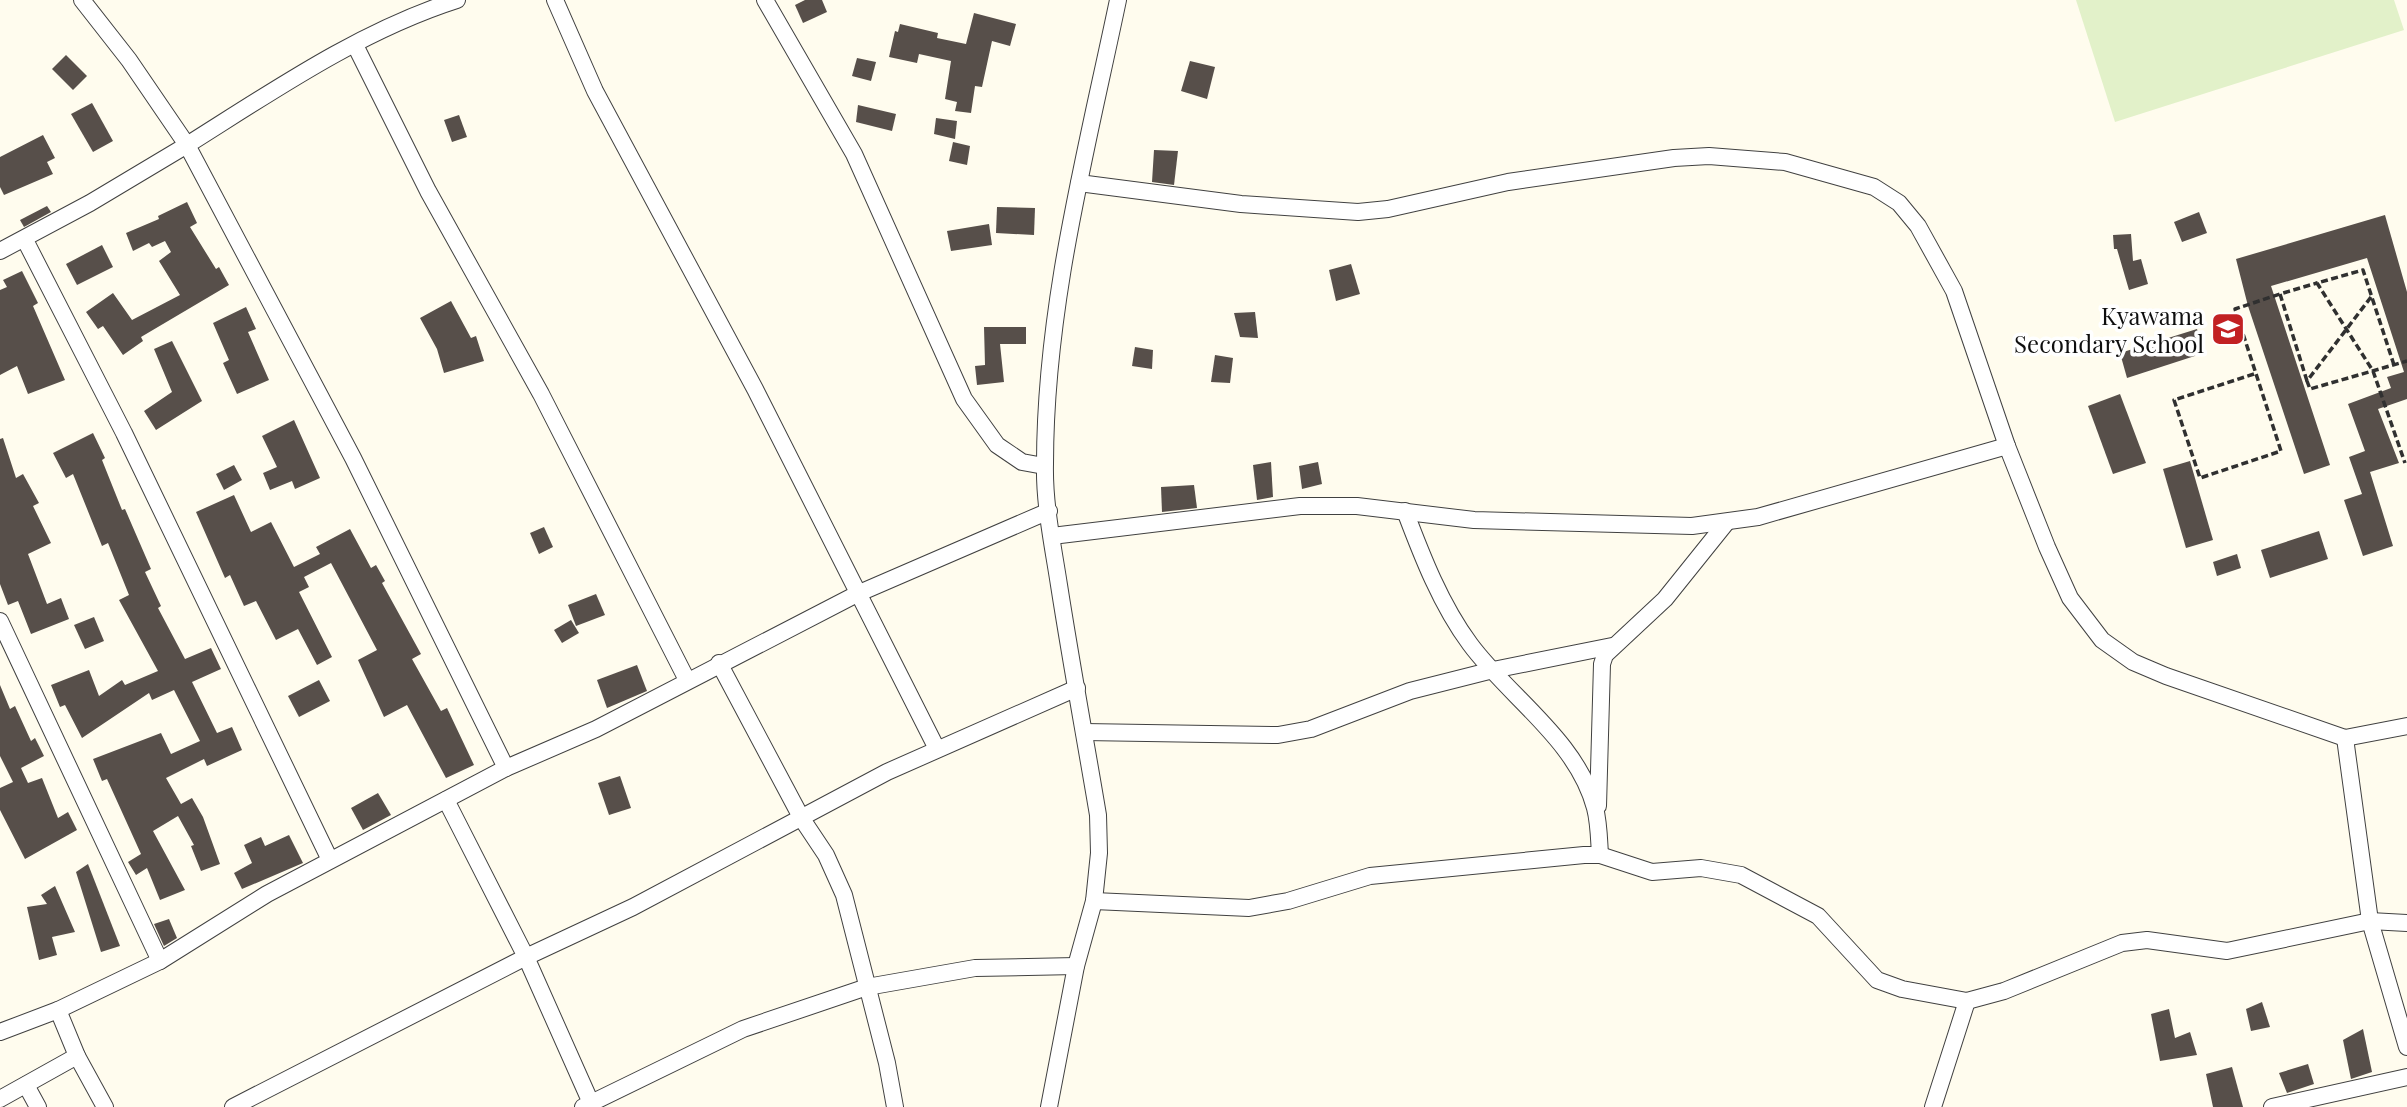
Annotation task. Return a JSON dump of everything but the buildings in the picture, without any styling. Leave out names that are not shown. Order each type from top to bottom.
[{"type":"street","points":[[82,0],[129,60],[187,145],[347,447],[506,768]]},
{"type":"street","points":[[0,251],[25,240],[355,44],[397,21],[457,0]]},
{"type":"street","points":[[555,0],[595,91],[755,389],[937,749]]},
{"type":"street","points":[[765,0],[854,154],[924,315],[964,398],[997,445],[1022,462],[1044,466]]},
{"type":"street","points":[[1049,1107],[1076,966],[1094,901],[1099,853],[1098,815],[1052,537],[1044,466],[1054,327],[1079,183],[1118,0]]},
{"type":"street","points":[[355,44],[428,191],[541,394],[687,680]]},
{"type":"street","points":[[1079,183],[1241,204],[1358,212],[1388,209],[1508,182],[1674,158],[1744,157],[1785,162],[1874,187],[1899,203],[1934,253],[1955,290],[1971,331],[2007,446],[2070,598],[2102,640],[2133,662],[2166,676],[2345,738],[2407,726]]},
{"type":"street","points":[[25,240],[124,433],[330,860]]},
{"type":"street","points":[[1052,537],[1300,506],[1357,506],[1474,520],[1692,526],[1726,523],[1758,517],[2007,446]]},
{"type":"street","points":[[0,1032],[58,1010],[160,961],[267,894],[506,768],[596,729],[719,663],[857,594],[990,534],[1049,511]]},
{"type":"street","points":[[1405,511],[1422,556],[1469,643],[1552,733],[1589,792],[1597,820]]},
{"type":"street","points":[[1600,855],[1597,820],[1602,664],[1612,646],[1665,599],[1726,523]]},
{"type":"street","points":[[0,621],[160,961]]},
{"type":"street","points":[[1084,732],[1278,735],[1311,729],[1410,691],[1493,670],[1612,646]]},
{"type":"street","points":[[719,663],[802,819],[826,855],[844,895],[887,1063],[895,1107]]},
{"type":"street","points":[[233,1107],[526,957],[633,907],[887,772],[1077,688]]},
{"type":"street","points":[[2345,738],[2370,921],[2407,1046]]},
{"type":"street","points":[[446,800],[526,957],[587,1105],[743,1030],[867,987],[975,968],[1076,966]]},
{"type":"street","points":[[1094,901],[1249,908],[1288,901],[1370,876],[1469,864],[1600,855],[1642,870],[1701,868],[1741,875],[1818,916],[1877,980],[1902,989],[1966,1000],[2004,991],[2122,943],[2147,940],[2227,951],[2309,931],[2370,921],[2407,923]]},
{"type":"street","points":[[1933,1107],[1966,1000]]},
{"type":"street","points":[[58,1010],[77,1056],[105,1107]]},
{"type":"street","points":[[0,1100],[77,1056]]},
{"type":"street","points":[[2272,1107],[2407,1077]]},
{"type":"street","points":[[26,1085],[37,1107]]},
{"type":"path","points":[[2254,374],[2174,400],[2200,478],[2281,451],[2235,309],[2363,270],[2394,365]]},
{"type":"path","points":[[2317,283],[2373,371],[2404,463]]},
{"type":"path","points":[[2280,294],[2310,388],[2407,361]]},
{"type":"path","points":[[2307,381],[2372,296]]},
{"type":"green space","points":[[2076,0],[2394,0],[2404,30],[2115,122]]},
{"type":"place","name":"Kyawama Secondary School","points":[[2228,329]]}]
